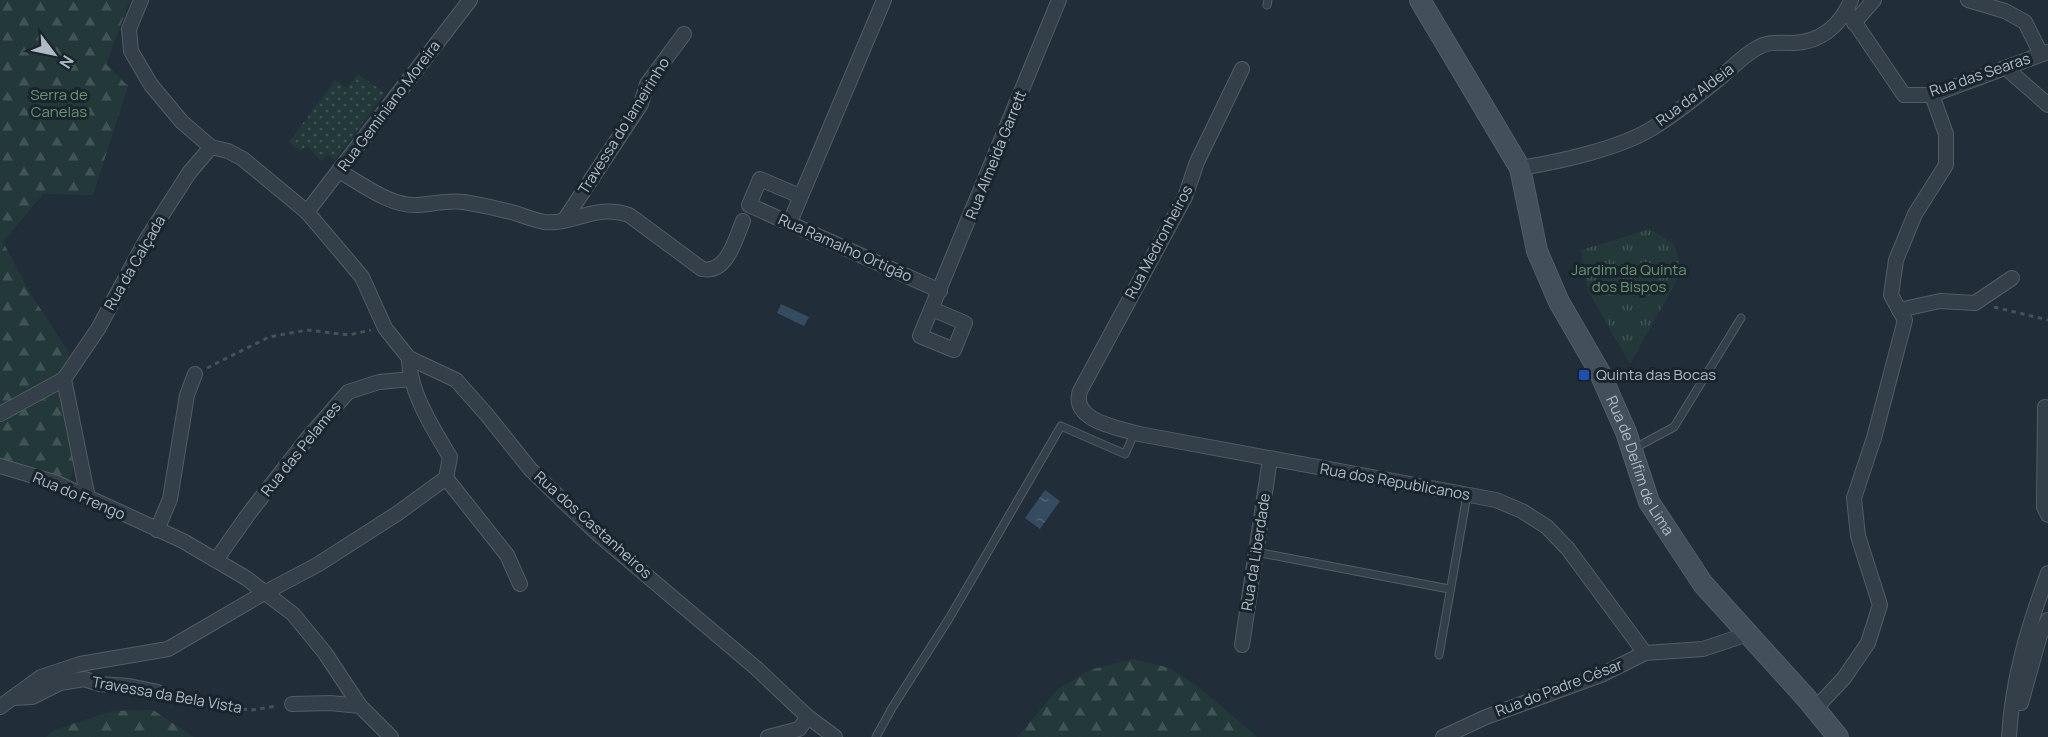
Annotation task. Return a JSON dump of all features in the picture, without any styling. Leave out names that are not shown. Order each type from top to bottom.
[{"type":"main road","name":"Rua de Delfim de Lima","points":[[1420,0],[1520,168],[1537,251],[1559,302],[1599,371],[1626,432],[1648,502],[1703,584],[1838,737]]},
{"type":"street","points":[[141,0],[129,29],[131,51],[151,85],[182,122],[212,147],[243,159],[307,212]]},
{"type":"street","name":"Rua Geminiano Moreira","points":[[307,212],[470,0]]},
{"type":"street","points":[[790,222],[884,0]]},
{"type":"street","name":"Rua Almeida Garrett","points":[[932,309],[1059,0]]},
{"type":"street","name":"Rua da Aldeia","points":[[1520,168],[1549,164],[1590,153],[1651,129],[1754,50],[1768,42],[1795,43],[1815,39],[1851,11],[1874,0]]},
{"type":"street","points":[[1968,0],[2005,11],[2025,22],[2044,53]]},
{"type":"street","name":"Rua das Searas","points":[[1851,11],[1904,95],[1932,94],[2044,53]]},
{"type":"street","name":"Travessa do lameirinho","points":[[565,219],[641,104],[647,84],[684,34]]},
{"type":"street","points":[[2006,68],[2048,105]]},
{"type":"street","name":"Rua Medronheiros","points":[[1084,412],[1078,402],[1080,391],[1185,196],[1197,162],[1242,69]]},
{"type":"street","points":[[1815,709],[1844,678],[1868,643],[1880,605],[1858,536],[1854,498],[1874,438],[1905,320],[1891,295],[1896,260],[1915,214],[1946,165],[1946,134],[1932,94]]},
{"type":"street","name":"Rua da Calçada","points":[[64,379],[98,329],[164,211],[189,173],[212,147]]},
{"type":"street","points":[[339,171],[402,204],[417,206],[440,201],[463,202],[544,222],[601,210],[616,210],[629,215],[702,269],[709,270],[722,264],[743,221]]},
{"type":"street","name":"Rua Ramalho Ortigão","points":[[801,196],[760,179],[749,205],[940,291]]},
{"type":"street","name":"Rua dos Castanheiros","points":[[307,212],[362,277],[385,328],[409,358],[456,380],[531,470],[564,502],[600,536],[756,668],[808,717]]},
{"type":"street","points":[[1899,310],[1940,302],[1975,303],[2012,278]]},
{"type":"street","points":[[0,707],[41,677],[80,664],[168,650],[264,593],[317,565],[398,513],[446,478],[450,457],[430,422],[409,372],[409,358]]},
{"type":"street","points":[[195,374],[187,395],[171,499],[157,530],[246,578],[293,614],[325,653],[360,706],[391,737]]},
{"type":"street","points":[[0,414],[64,379],[88,498]]},
{"type":"street","name":"Rua das Pelames","points":[[216,560],[307,439],[348,392],[379,382],[412,379]]},
{"type":"street","points":[[2045,407],[2044,507],[2048,516]]},
{"type":"street","name":"Rua dos Republicanos","points":[[1084,412],[1096,420],[1135,432],[1496,500],[1509,505],[1547,527],[1568,549],[1645,653]]},
{"type":"street","name":"Rua da Liberdade","points":[[1242,645],[1270,459]]},
{"type":"street","name":"Rua do Frengo","points":[[0,466],[57,483],[157,530]]},
{"type":"street","points":[[446,478],[507,555],[520,584]]},
{"type":"street","points":[[2010,737],[2010,709],[2023,645],[2048,573]]},
{"type":"street","points":[[2010,737],[2040,635],[2048,620]]},
{"type":"street","name":"Rua do Padre César","points":[[1443,737],[1486,717],[1601,675],[1645,653],[1704,649],[1748,633]]},
{"type":"street","name":"Travessa da Bela Vista","points":[[12,698],[32,697],[60,684],[84,680],[158,692]]},
{"type":"street","points":[[292,704],[330,703],[360,706]]},
{"type":"street","points":[[768,737],[799,729],[808,717],[835,737]]},
{"type":"lane","points":[[1632,450],[1674,427],[1742,318]]},
{"type":"lane","points":[[876,737],[892,708],[951,617],[1061,426],[1125,454],[1135,432]]},
{"type":"lane","points":[[1439,655],[1467,495]]},
{"type":"lane","points":[[1256,552],[1449,589]]},
{"type":"path","points":[[1975,303],[2048,320]]},
{"type":"path","points":[[195,374],[269,337],[307,330],[350,335],[385,328]]},
{"type":"path","name":"Travessa da Bela Vista","points":[[158,692],[226,708],[252,710],[292,704]]},
{"type":"green space","name":"Serra de Canelas","points":[[0,0],[130,0],[106,64],[128,86],[93,195],[43,194],[3,242],[30,293],[70,354],[72,390],[80,440],[70,480],[34,468],[0,461]]},
{"type":"green space","points":[[358,74],[385,93],[335,160],[328,155],[321,161],[307,146],[300,151],[289,142],[335,80],[347,88]]},
{"type":"green space","name":"Jardim da Quinta dos Bispos","points":[[1650,229],[1674,244],[1679,259],[1677,280],[1630,364],[1588,291],[1581,250]]},
{"type":"green space","points":[[1133,659],[1170,668],[1200,688],[1257,737],[1017,737],[1059,688],[1090,670]]},
{"type":"green space","points":[[153,710],[194,737],[46,737],[54,730],[112,711]]},
{"type":"water","points":[[781,304],[809,317],[804,326],[777,313]]},
{"type":"water","points":[[1045,490],[1060,501],[1040,529],[1025,518]]},
{"type":"place","name":"Quinta das Bocas","points":[[1584,375]]}]
